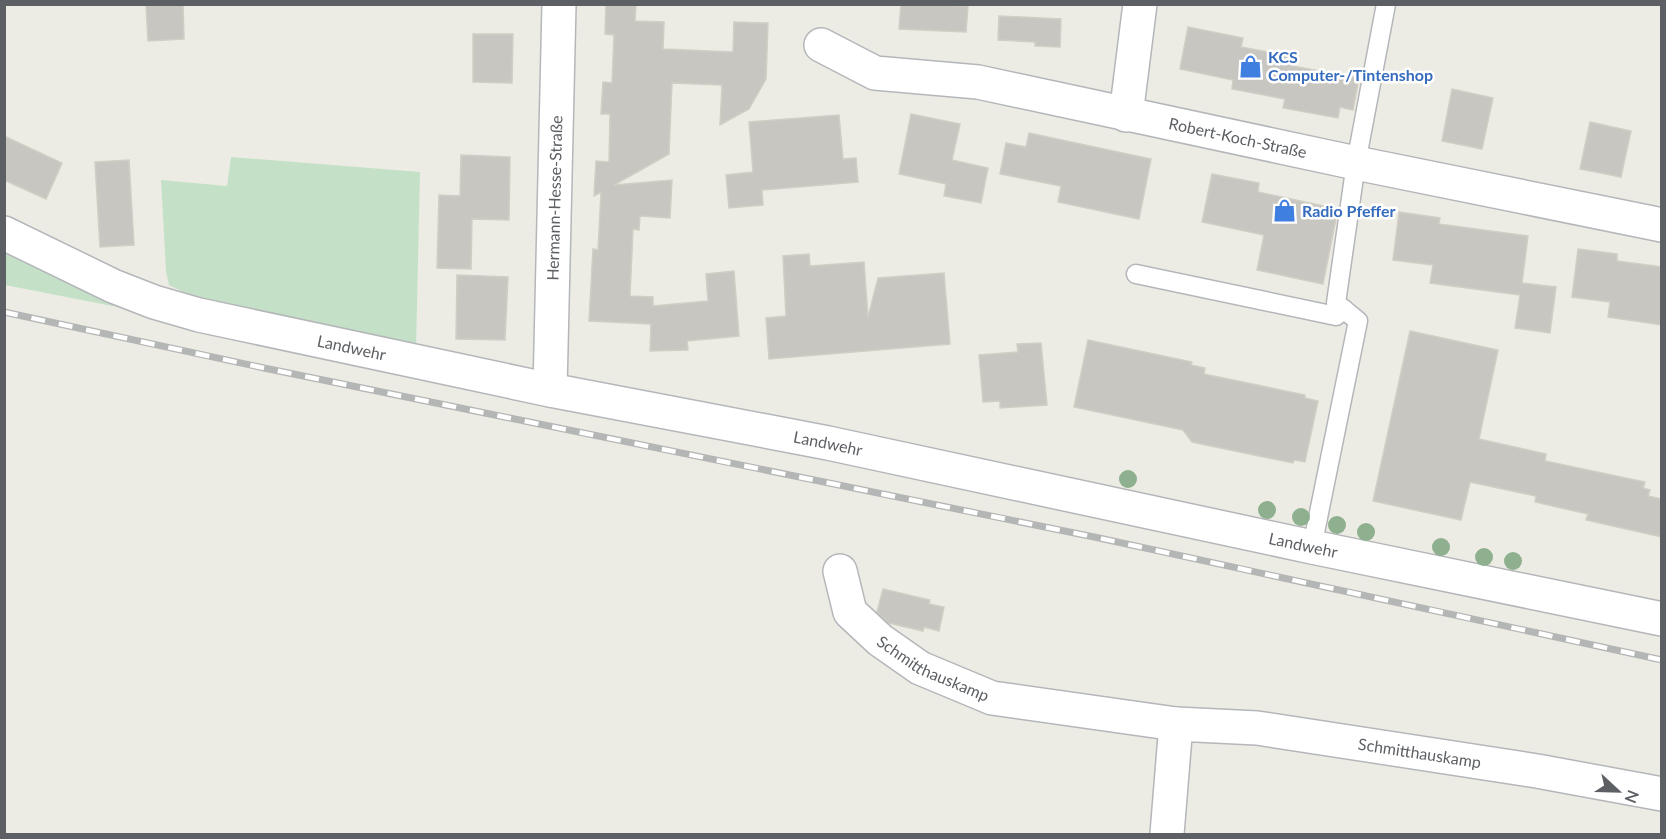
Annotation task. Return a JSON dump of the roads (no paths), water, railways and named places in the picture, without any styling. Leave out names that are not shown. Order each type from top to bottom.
[{"type":"street","name":"Hermann-Hesse-Straße","points":[[550,390],[559,4]]},
{"type":"street","points":[[1126,115],[1140,4]]},
{"type":"street","name":"Robert-Koch-Straße","points":[[821,45],[875,73],[978,82],[1126,115],[1662,225]]},
{"type":"street","name":"Landwehr","points":[[4,233],[113,286],[154,302],[199,315],[550,390],[828,443],[1312,547],[1662,619]]},
{"type":"street","name":"Schmitthauskamp","points":[[840,571],[850,612],[880,640],[920,668],[992,698],[1176,724],[1257,728],[1537,771],[1662,794]]},
{"type":"street","points":[[1167,834],[1176,724]]},
{"type":"lane","points":[[1312,547],[1358,321],[1336,303],[1356,163],[1386,4]]},
{"type":"lane","points":[[1136,274],[1336,316],[1344,309]]},
{"type":"railway","points":[[4,312],[264,368],[1099,538],[1662,660]]},
{"type":"place","name":"KCS Computer-/Tintenshop","points":[[1250,66]]},
{"type":"place","name":"Radio Pfeffer","points":[[1284,211]]}]
